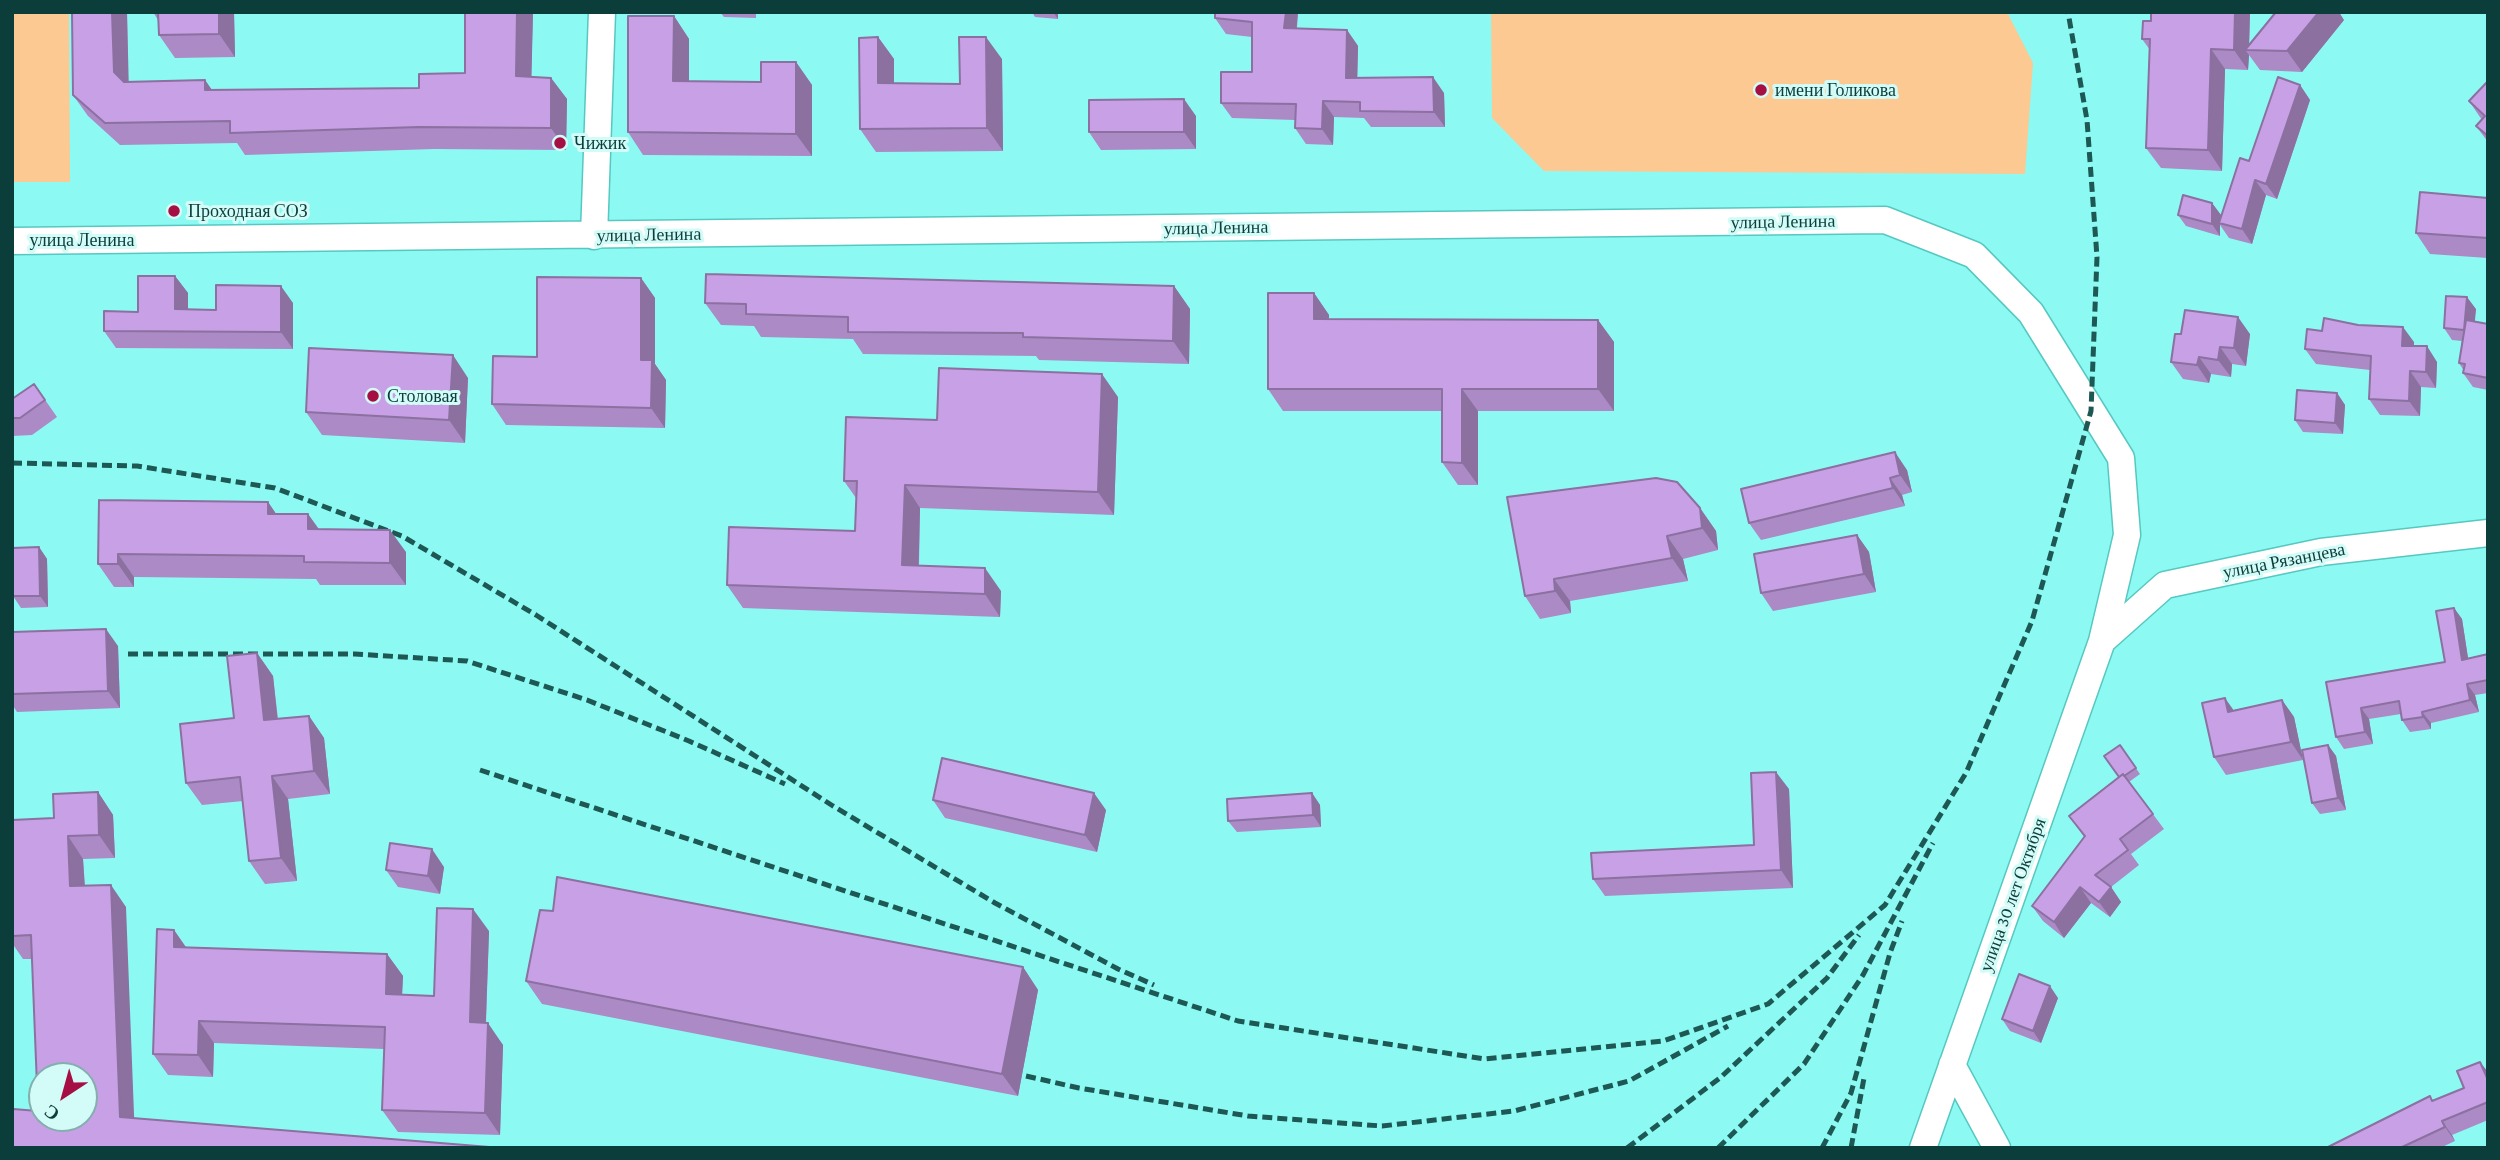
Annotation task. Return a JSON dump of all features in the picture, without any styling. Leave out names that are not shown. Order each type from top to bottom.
[{"type":"street","points":[[594,236],[602,12]]},
{"type":"street","name":"улица Ленина","points":[[12,241],[1885,220],[1974,255],[2031,313],[2121,457],[2127,535],[2102,641]]},
{"type":"street","name":"улица Рязанцева","points":[[2102,641],[2165,585],[2321,552],[2488,534]]},
{"type":"street","name":"улица 30 лет Октября","points":[[1923,1148],[2102,641]]},
{"type":"street","points":[[1952,1065],[1997,1148]]},
{"type":"shaded area","points":[[12,12],[69,12],[70,182],[12,182]]},
{"type":"shaded area","name":"имени Голикова","points":[[1491,12],[2007,12],[2033,63],[2025,174],[1544,171],[1492,118]]},
{"type":"building","points":[[72,12],[112,12],[114,72],[124,82],[205,80],[205,90],[419,88],[419,74],[465,73],[465,12],[517,12],[516,76],[551,78],[551,128],[419,127],[230,133],[230,121],[105,123],[73,95]]},
{"type":"building","points":[[158,12],[219,12],[219,34],[159,35]]},
{"type":"building","points":[[1215,12],[1286,12],[1284,28],[1347,30],[1346,78],[1433,77],[1434,112],[1360,111],[1360,102],[1323,101],[1322,129],[1295,128],[1296,104],[1221,103],[1221,72],[1252,72],[1252,22],[1215,18]]},
{"type":"building","points":[[2151,12],[2235,12],[2234,50],[2211,49],[2208,150],[2146,148],[2150,39],[2142,39],[2143,21],[2151,21]]},
{"type":"building","points":[[2276,12],[2319,12],[2287,51],[2245,50]]},
{"type":"building","points":[[628,16],[674,16],[673,81],[761,82],[761,62],[796,62],[796,134],[628,132]]},
{"type":"building","points":[[878,37],[878,83],[960,84],[959,37],[986,37],[987,128],[860,129],[859,38]]},
{"type":"building","points":[[2278,77],[2300,85],[2266,184],[2255,180],[2242,229],[2219,223],[2240,158],[2249,161]]},
{"type":"building","points":[[2488,81],[2488,136],[2476,126],[2485,116],[2469,101]]},
{"type":"building","points":[[1184,99],[1184,132],[1089,132],[1089,100]]},
{"type":"building","points":[[2420,192],[2488,198],[2488,238],[2416,233]]},
{"type":"building","points":[[2183,195],[2212,203],[2212,224],[2178,215]]},
{"type":"building","points":[[706,274],[1174,286],[1173,341],[1023,337],[1023,333],[848,332],[848,317],[746,314],[746,304],[705,303]]},
{"type":"building","points":[[138,276],[175,276],[175,309],[216,310],[216,285],[281,286],[281,332],[104,331],[104,311],[138,312]]},
{"type":"building","points":[[537,277],[641,278],[641,360],[652,360],[651,408],[492,404],[493,356],[537,357]]},
{"type":"building","points":[[1268,293],[1314,293],[1314,319],[1598,320],[1598,389],[1462,389],[1462,463],[1442,462],[1442,389],[1268,389]]},
{"type":"building","points":[[2446,296],[2467,297],[2464,330],[2444,328]]},
{"type":"building","points":[[2185,310],[2238,317],[2234,348],[2220,347],[2218,360],[2199,357],[2197,365],[2171,362],[2175,334],[2181,334]]},
{"type":"building","points":[[2324,318],[2358,325],[2403,327],[2402,346],[2427,346],[2426,372],[2410,371],[2409,401],[2369,399],[2371,356],[2305,349],[2307,329],[2322,331]]},
{"type":"building","points":[[2466,320],[2488,324],[2488,378],[2463,373],[2465,364],[2459,363]]},
{"type":"building","points":[[309,348],[453,355],[449,420],[306,412]]},
{"type":"building","points":[[939,368],[1102,374],[1098,492],[905,485],[902,565],[985,568],[985,594],[727,585],[729,527],[855,531],[857,481],[844,481],[846,417],[937,420]]},
{"type":"building","points":[[34,384],[45,400],[20,418],[12,418],[12,399]]},
{"type":"building","points":[[2297,390],[2337,393],[2335,423],[2295,420]]},
{"type":"building","points":[[1895,452],[1900,475],[1890,478],[1893,488],[1749,523],[1741,489]]},
{"type":"building","points":[[1656,478],[1677,482],[1700,508],[1702,528],[1667,536],[1672,558],[1554,579],[1555,591],[1525,596],[1507,497]]},
{"type":"building","points":[[99,500],[268,502],[268,514],[308,514],[308,529],[390,530],[390,563],[304,562],[304,556],[118,554],[118,564],[98,564]]},
{"type":"building","points":[[1857,535],[1864,574],[1761,593],[1754,554]]},
{"type":"building","points":[[39,547],[40,596],[13,596],[12,548]]},
{"type":"building","points":[[2454,608],[2462,660],[2488,654],[2488,680],[2467,684],[2470,700],[2422,712],[2423,717],[2402,720],[2399,701],[2361,708],[2365,732],[2336,737],[2326,682],[2445,662],[2436,611]]},
{"type":"building","points":[[106,629],[108,691],[12,694],[12,632]]},
{"type":"building","points":[[257,653],[264,720],[309,716],[314,771],[272,776],[281,858],[249,861],[240,777],[186,783],[180,724],[234,718],[227,656]]},
{"type":"building","points":[[2225,698],[2228,712],[2282,700],[2291,742],[2214,757],[2202,703]]},
{"type":"building","points":[[2120,745],[2136,768],[2119,777],[2104,756]]},
{"type":"building","points":[[2328,745],[2338,798],[2312,803],[2302,750]]},
{"type":"building","points":[[942,758],[1094,793],[1085,835],[933,800]]},
{"type":"building","points":[[1776,772],[1781,870],[1593,879],[1591,853],[1754,845],[1751,773]]},
{"type":"building","points":[[2123,774],[2153,814],[2120,839],[2128,850],[2095,875],[2111,887],[2099,902],[2080,887],[2054,922],[2032,906],[2085,836],[2069,816]]},
{"type":"building","points":[[98,792],[99,835],[68,836],[70,886],[111,885],[120,1117],[502,1148],[12,1148],[13,1109],[28,1110],[28,1132],[98,1132],[98,1062],[36,1062],[31,935],[12,936],[12,820],[54,818],[53,794]]},
{"type":"building","points":[[1312,793],[1313,815],[1228,821],[1227,799]]},
{"type":"building","points":[[390,843],[432,849],[428,876],[386,870]]},
{"type":"building","points":[[557,877],[1023,967],[1002,1074],[526,981],[540,910],[553,911]]},
{"type":"building","points":[[437,908],[473,909],[470,1022],[488,1023],[485,1113],[382,1110],[385,1027],[199,1021],[198,1055],[153,1054],[157,929],[174,930],[174,947],[387,954],[386,994],[434,996]]},
{"type":"building","points":[[2019,974],[2050,986],[2033,1031],[2002,1019]]},
{"type":"building","points":[[2480,1062],[2488,1080],[2488,1102],[2442,1121],[2445,1127],[2400,1148],[2326,1148],[2430,1096],[2432,1101],[2464,1088],[2457,1071]]},
{"type":"railway","points":[[480,770],[1238,1021],[1485,1059],[1663,1041],[1768,1004],[1885,905],[1966,773],[2032,621],[2091,411],[2097,257],[2087,120],[2068,12]]},
{"type":"railway","points":[[12,463],[137,466],[275,488],[402,536],[536,615],[833,806],[995,903],[1118,969],[1154,985]]},
{"type":"railway","points":[[128,654],[355,654],[467,661],[587,700],[785,784]]},
{"type":"railway","points":[[1718,1148],[1804,1064],[1863,975],[1933,843]]},
{"type":"railway","points":[[1822,1148],[1851,1093],[1890,953],[1902,921]]},
{"type":"railway","points":[[1627,1148],[1720,1078],[1827,978],[1859,935]]},
{"type":"railway","points":[[1026,1076],[1079,1088],[1248,1116],[1382,1126],[1514,1111],[1629,1081],[1728,1026]]},
{"type":"railway","points":[[1851,1148],[1864,1078]]},
{"type":"place","name":"имени Голикова","points":[[1761,90]]},
{"type":"place","name":"Чижик","points":[[560,143]]},
{"type":"place","name":"Проходная СОЗ","points":[[174,211]]},
{"type":"place","name":"Столовая","points":[[373,396]]}]
